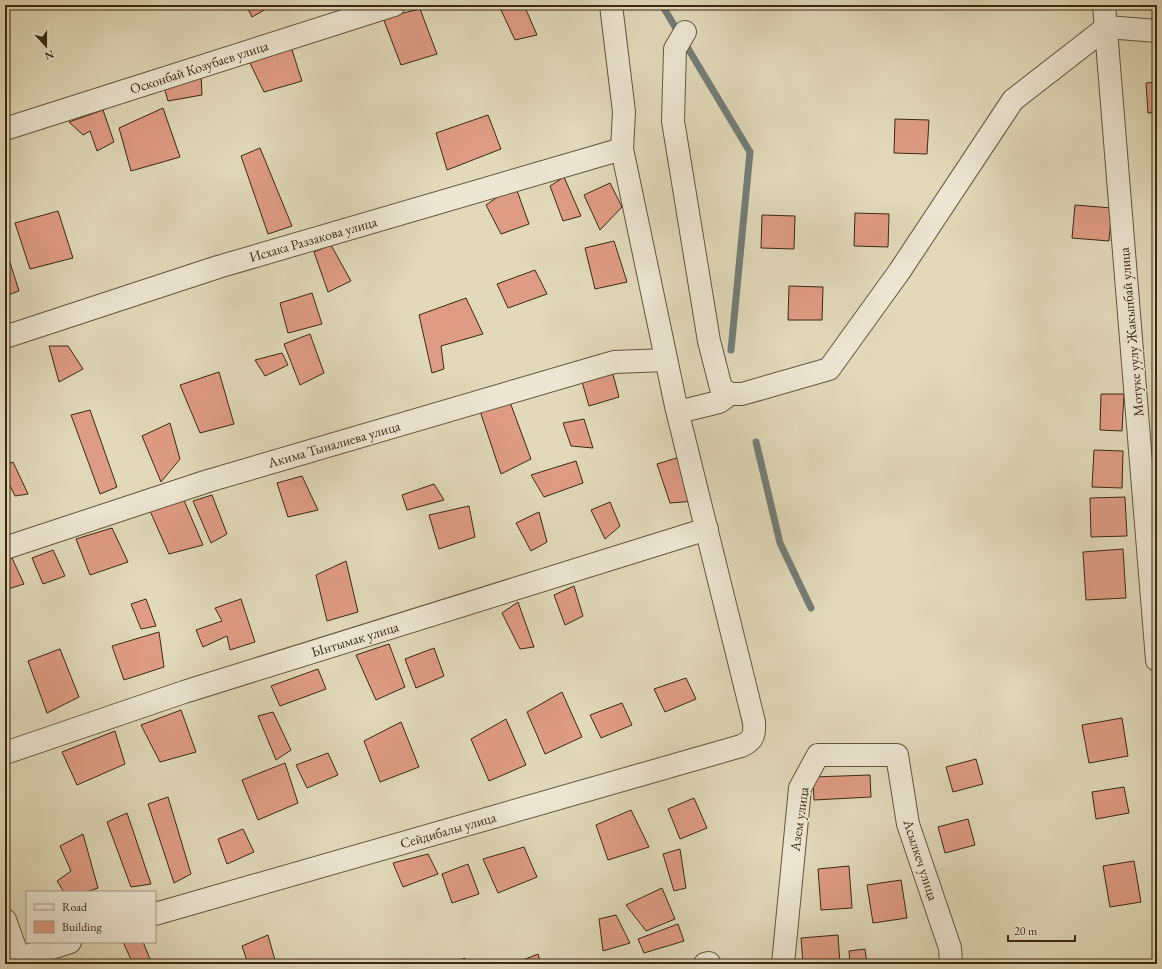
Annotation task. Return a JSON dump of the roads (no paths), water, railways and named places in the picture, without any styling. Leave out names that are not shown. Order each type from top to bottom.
[{"type":"street","name":"Осконбай Козубаев улица","points":[[5,129],[394,5]]},
{"type":"street","points":[[611,5],[624,112],[622,149],[666,360],[706,529]]},
{"type":"street","name":"Мотуке уулу Жакыпбай улица","points":[[1104,5],[1107,27],[1157,660]]},
{"type":"street","points":[[685,32],[675,49],[673,121],[709,342],[721,388],[730,394],[742,394],[829,369],[899,272],[1013,100],[1107,27],[1157,30]]},
{"type":"street","name":"Исхака Раззакова улица","points":[[5,337],[218,267],[622,149]]},
{"type":"street","name":"Акима Тыналиева улица","points":[[5,548],[208,481],[614,362],[666,360]]},
{"type":"street","points":[[678,412],[718,402],[730,394]]},
{"type":"street","name":"Сейдибалы улица","points":[[156,914],[748,743],[753,736],[754,722],[706,529]]},
{"type":"street","name":"Ынтымак улица","points":[[5,753],[192,690],[706,529]]},
{"type":"street","name":"Азем улица","points":[[783,964],[800,788],[818,755],[896,755]]},
{"type":"street","name":"Асылкеч улица","points":[[896,755],[908,824],[950,948],[951,964]]},
{"type":"street","points":[[5,920],[15,962],[67,943]]},
{"type":"waterway","points":[[662,5],[750,152],[731,350]]},
{"type":"waterway","points":[[756,442],[780,543],[811,608]]}]
